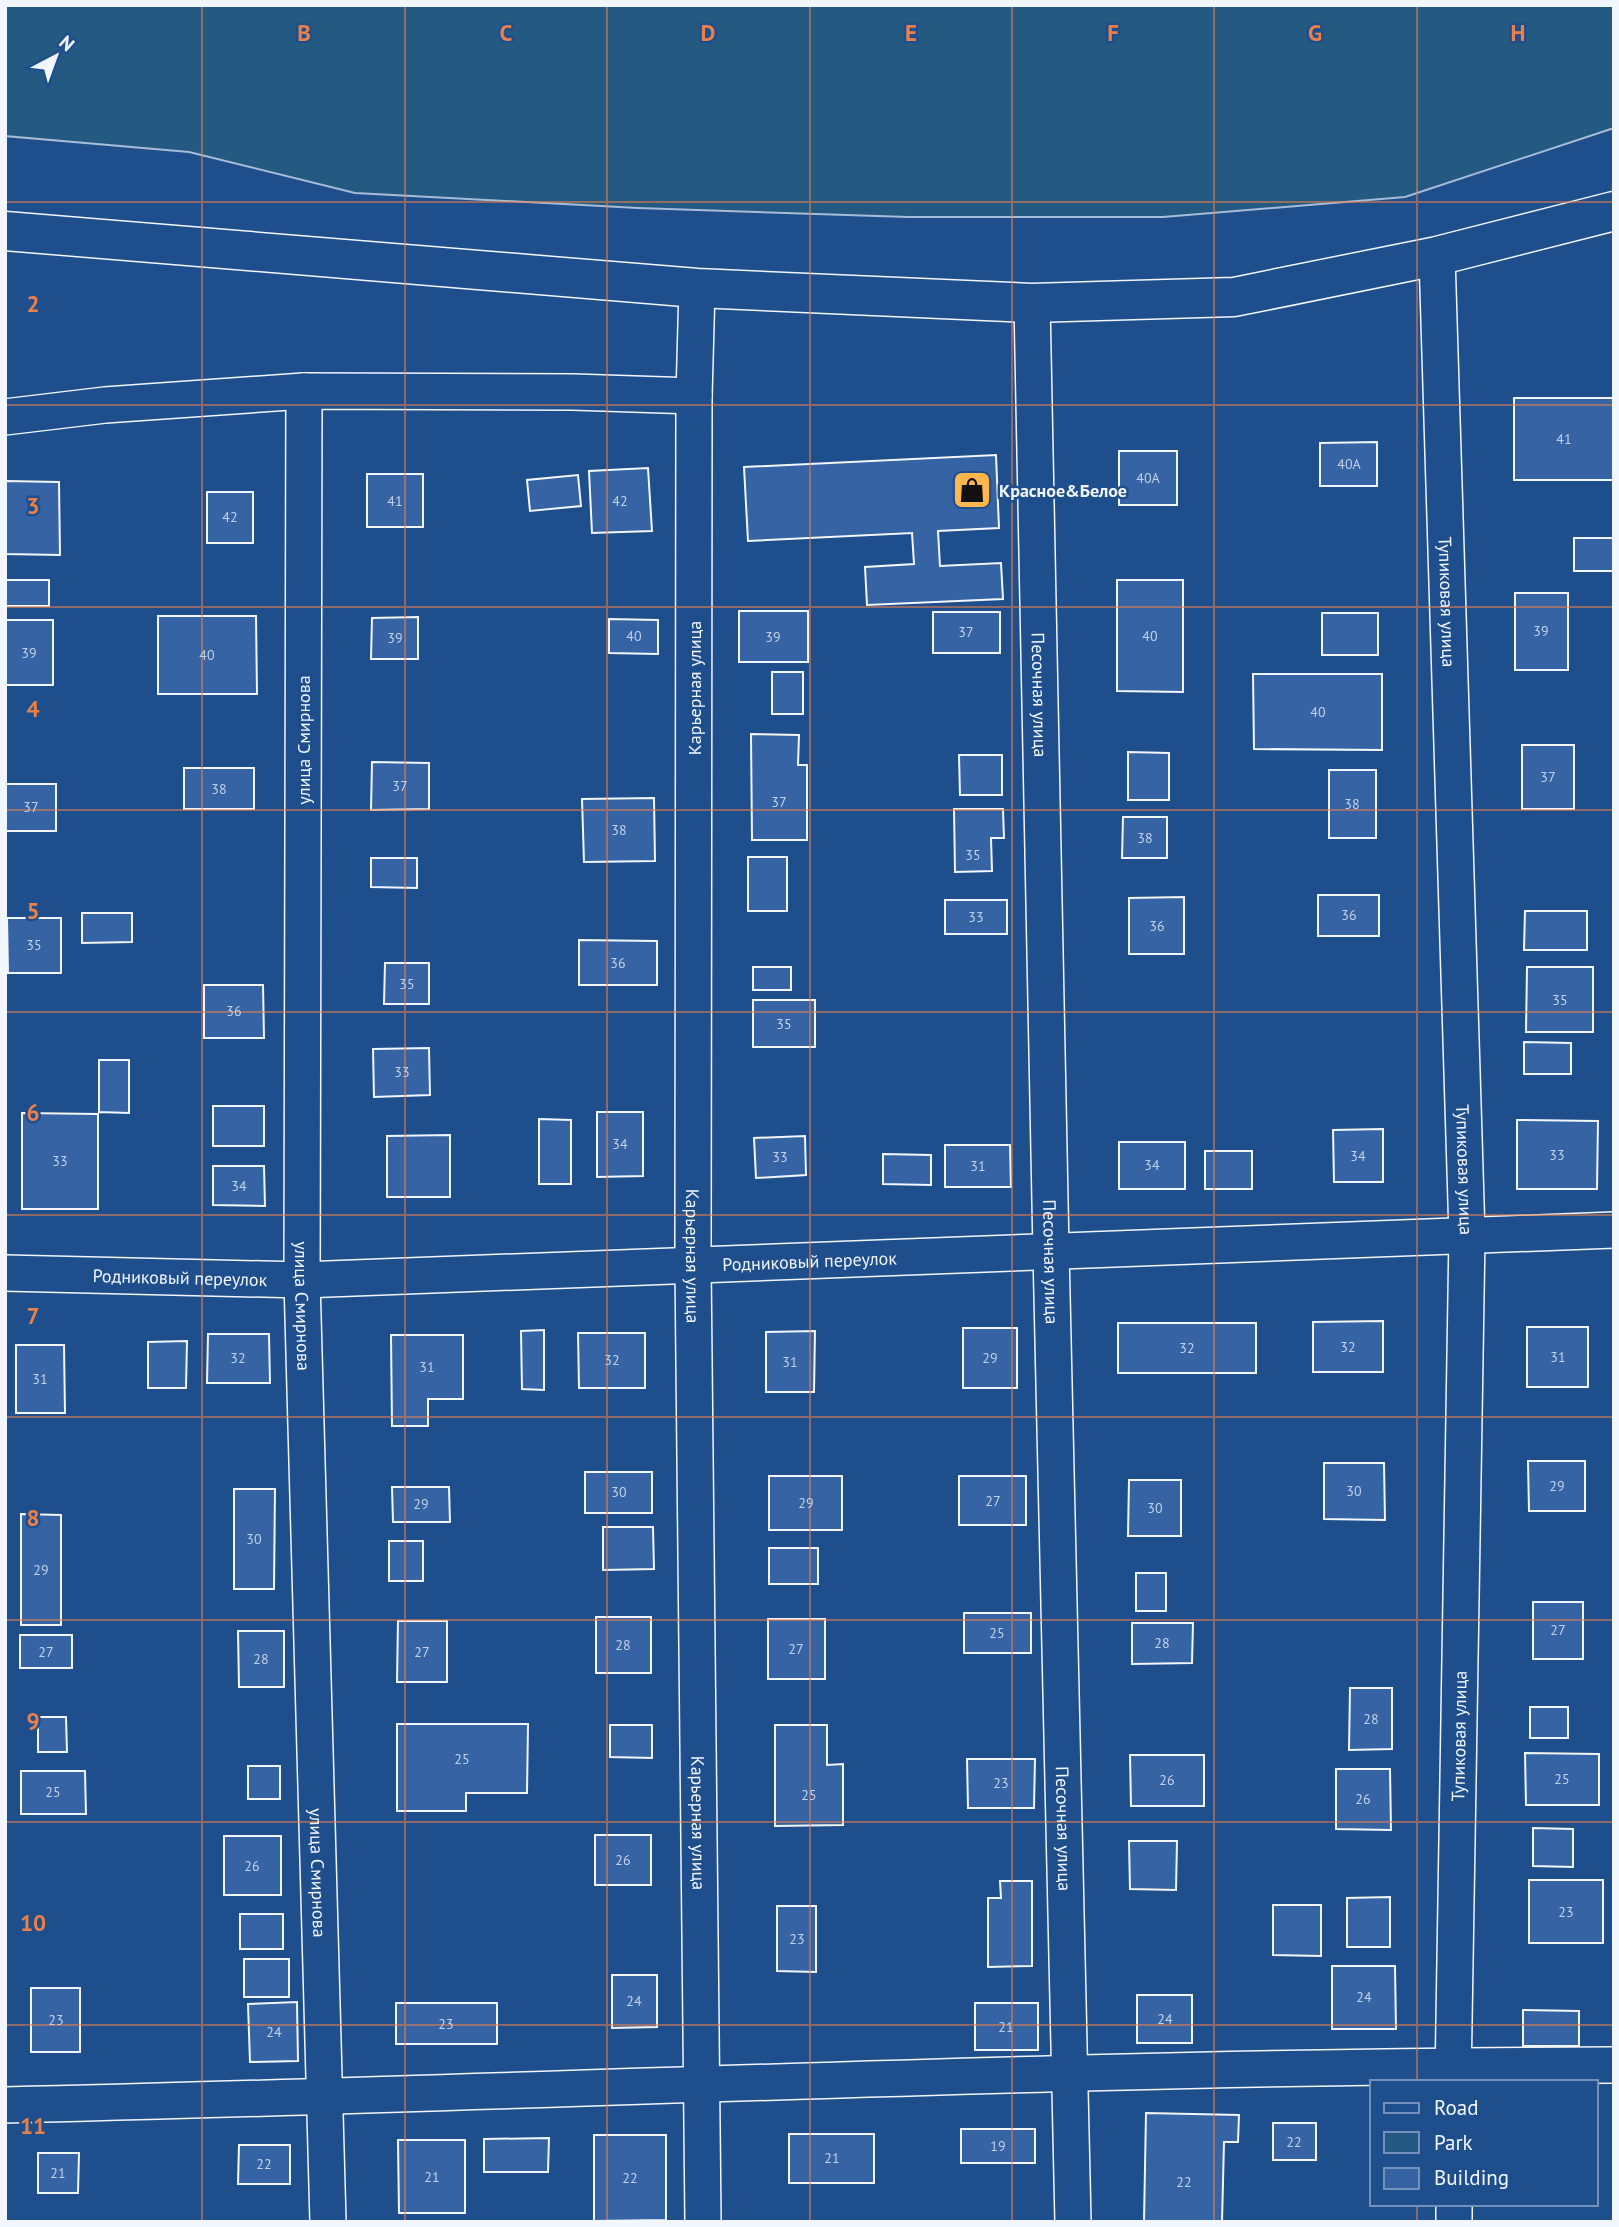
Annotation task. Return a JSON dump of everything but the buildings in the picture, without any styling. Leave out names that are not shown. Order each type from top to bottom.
[{"type":"main road","points":[[5,230],[697,288],[1032,303],[1234,297],[1437,256],[1614,211]]},
{"type":"street","name":"Тупиковая улица","points":[[1437,256],[1467,1235],[1453,2074]]},
{"type":"street","name":"Карьерная улица","points":[[697,288],[694,396],[693,1265],[703,2222]]},
{"type":"street","name":"Песочная улица","points":[[1032,303],[1073,2222]]},
{"type":"street","points":[[5,417],[105,405],[304,391],[573,392],[694,396]]},
{"type":"street","name":"улица Смирнова","points":[[304,391],[302,1280],[328,2222]]},
{"type":"street","name":"Родниковый переулок","points":[[5,1273],[302,1280],[1614,1230]]},
{"type":"street","points":[[5,2105],[324,2098],[1069,2072],[1453,2074],[1614,2065]]},
{"type":"green space","points":[[5,5],[1614,5],[1614,128],[1405,197],[1163,217],[908,217],[638,208],[355,193],[189,152],[5,136]]},
{"type":"place","name":"Красное&Белое","points":[[972,490]]}]
